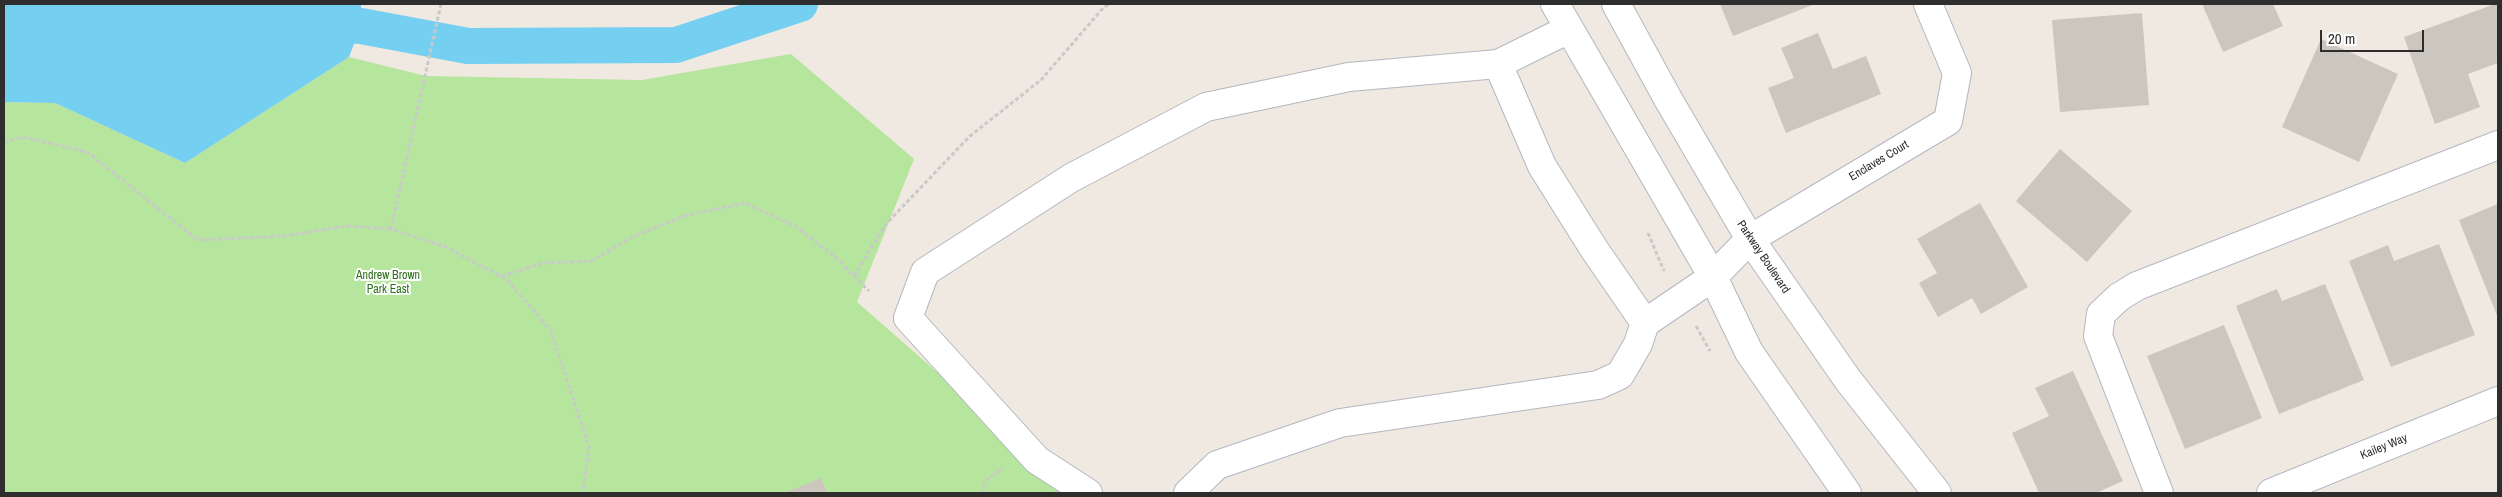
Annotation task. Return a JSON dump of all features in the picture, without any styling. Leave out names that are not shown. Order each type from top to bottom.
[{"type":"street","points":[[1555,4],[1713,277],[1749,352],[1847,493]]},
{"type":"street","name":"Parkway Boulevard","points":[[1616,4],[1668,99],[1750,239],[1848,380],[1937,493]]},
{"type":"street","name":"Enclaves Court","points":[[1645,323],[1713,277],[1750,239],[1948,121],[1957,73],[1928,4]]},
{"type":"street","points":[[1085,491],[1037,460],[908,318],[925,272],[1071,178],[1206,107],[1349,77],[1498,64],[1569,29]]},
{"type":"street","points":[[1188,493],[1217,466],[1340,423],[1598,386],[1620,375],[1638,344],[1645,323],[1594,249],[1542,166],[1498,64]]},
{"type":"street","points":[[2159,493],[2098,336],[2101,314],[2118,296],[2137,286],[2498,145]]},
{"type":"street","name":"Kailey Way","points":[[2271,493],[2498,401]]},
{"type":"street","points":[[1046,493],[1053,490],[1085,491]]},
{"type":"path","points":[[391,229],[441,4]]},
{"type":"path","points":[[854,276],[884,225],[970,136],[1041,80],[1104,7],[1110,4]]},
{"type":"path","points":[[4,142],[23,137],[87,152],[198,240],[284,236],[346,226],[391,229],[446,247],[506,279],[550,329],[590,447],[583,493]]},
{"type":"path","points":[[501,276],[544,263],[592,261],[632,237],[684,216],[745,204],[795,226],[870,290]]},
{"type":"green space","name":"Andrew Brown Park East","points":[[791,54],[914,159],[857,302],[1075,493],[4,493],[4,102],[55,103],[185,163],[349,57],[426,76],[642,80]]},
{"type":"water","points":[[4,4],[361,4],[361,26],[349,57],[185,163],[55,103],[4,102]]},
{"type":"building","points":[[1720,4],[1815,4],[1733,36]]},
{"type":"building","points":[[2202,4],[2273,4],[2283,26],[2223,52]]},
{"type":"building","points":[[2498,4],[2498,63],[2468,74],[2480,107],[2435,124],[2404,37]]},
{"type":"building","points":[[2142,13],[2149,105],[2060,112],[2052,20]]},
{"type":"building","points":[[1818,33],[1833,69],[1866,56],[1881,94],[1786,133],[1768,88],[1794,78],[1781,48]]},
{"type":"building","points":[[2321,39],[2398,74],[2359,162],[2282,127]]},
{"type":"building","points":[[2060,149],[2132,211],[2087,262],[2016,201]]},
{"type":"building","points":[[1980,203],[2028,287],[1981,314],[1972,298],[1938,317],[1919,283],[1937,273],[1917,239]]},
{"type":"building","points":[[2498,204],[2498,318],[2459,220]]},
{"type":"building","points":[[2439,244],[2475,335],[2391,367],[2349,261],[2388,245],[2394,261]]},
{"type":"building","points":[[2325,284],[2364,380],[2279,414],[2236,306],[2277,289],[2282,301]]},
{"type":"building","points":[[2224,325],[2262,418],[2185,449],[2147,356]]},
{"type":"building","points":[[2073,371],[2123,481],[2096,493],[2039,493],[2012,433],[2049,416],[2035,388]]},
{"type":"building","points":[[821,478],[827,493],[784,493]]},
{"type":"waterway","points":[[311,23],[361,26],[468,46],[676,45],[800,4]]}]
